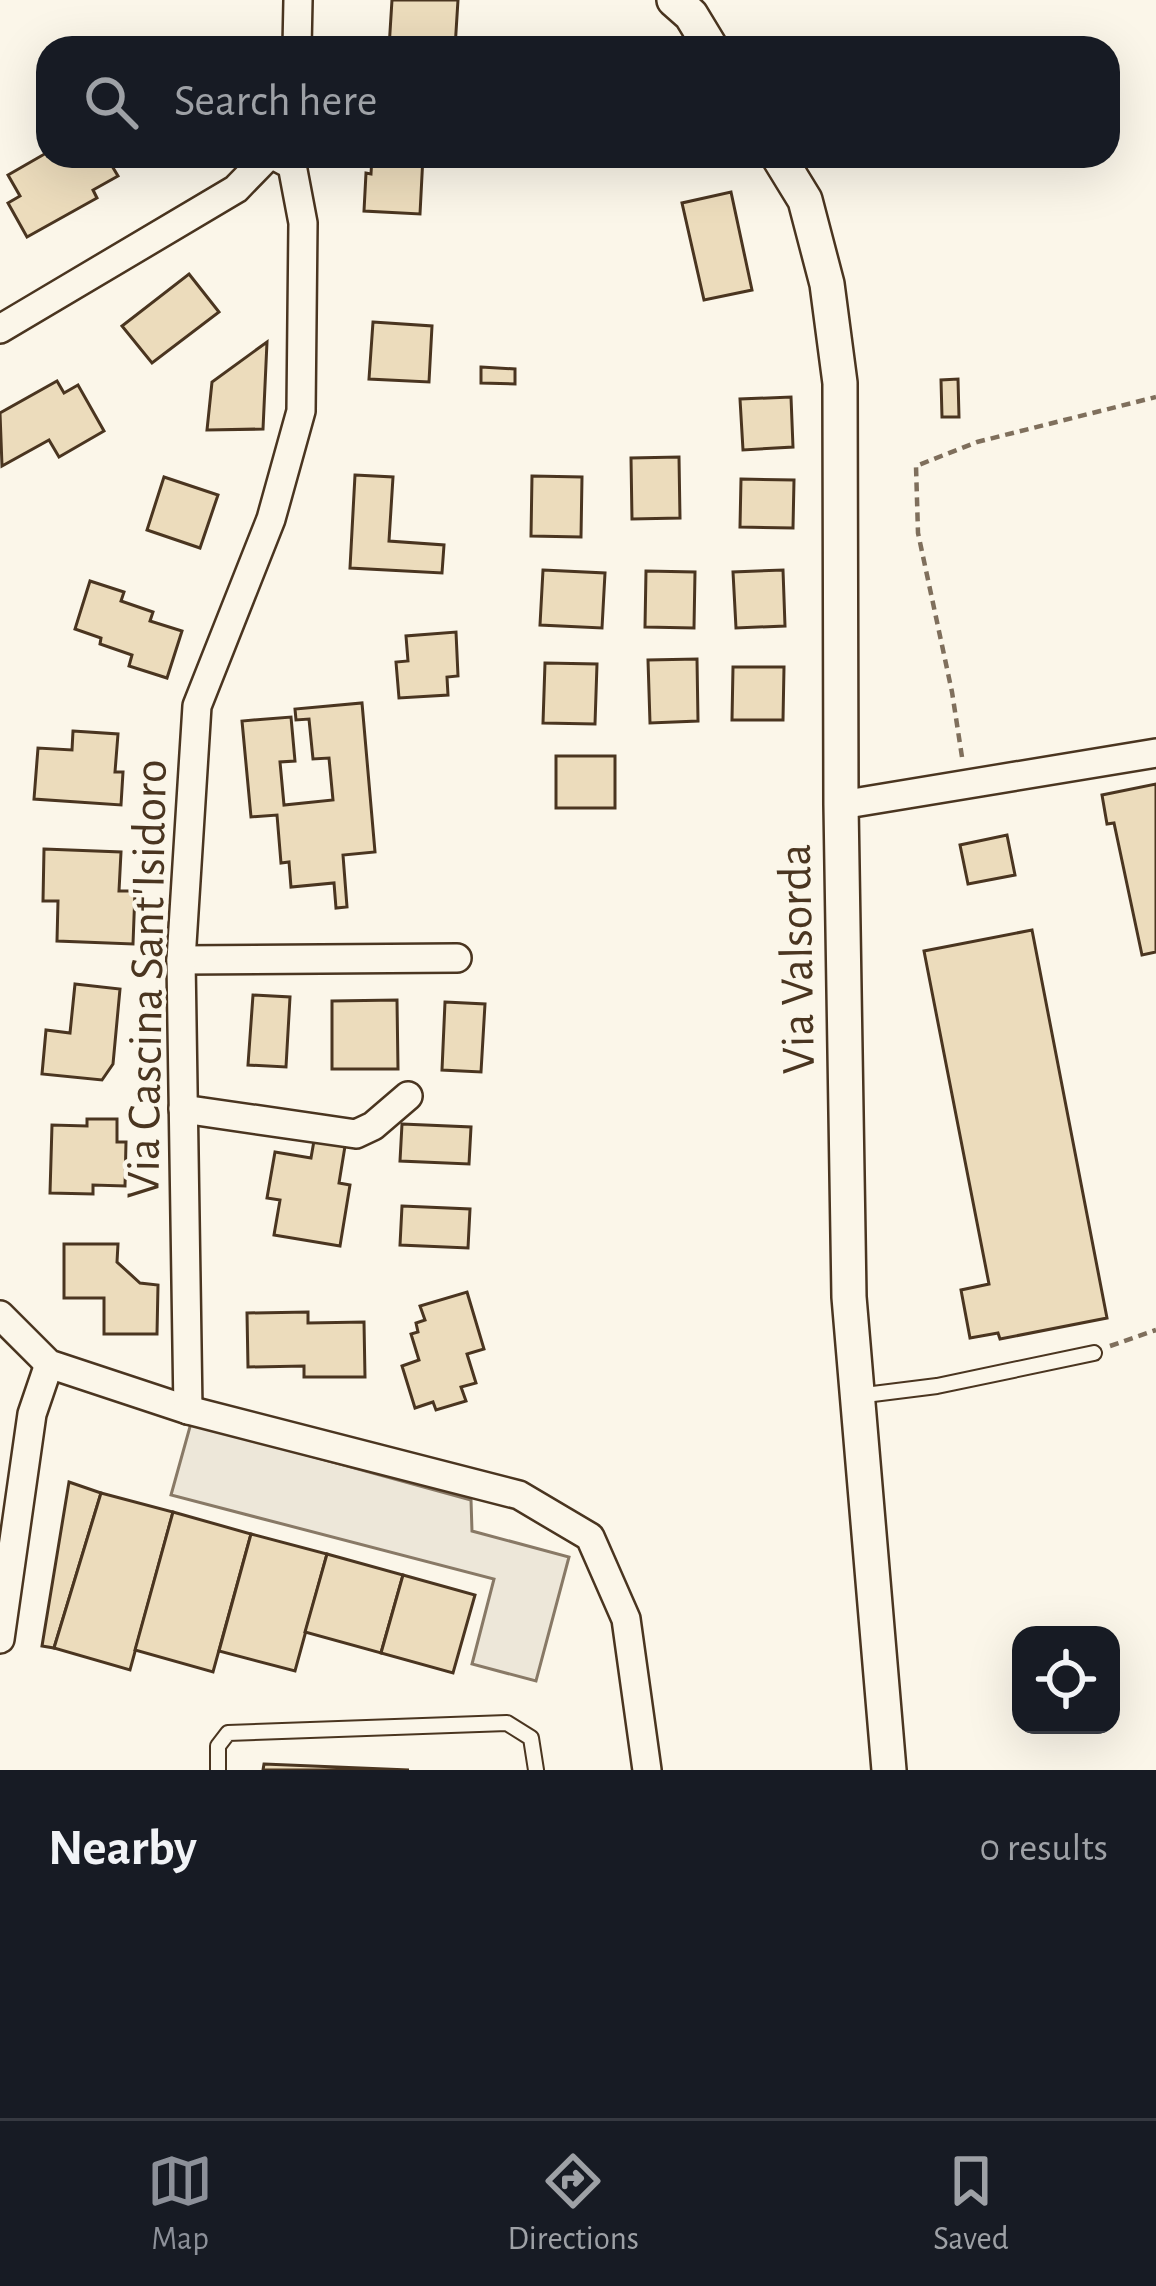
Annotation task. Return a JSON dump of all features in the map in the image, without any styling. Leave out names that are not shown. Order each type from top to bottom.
[{"type":"street","points":[[297,36],[298,0]]},
{"type":"street","points":[[674,0],[704,36]]},
{"type":"street","points":[[0,328],[236,189],[258,168]]},
{"type":"street","name":"Via Cascina Sant'Isidoro","points":[[188,1410],[181,960],[197,706],[271,519],[301,411],[303,223],[293,168]]},
{"type":"street","name":"Via Valsorda","points":[[786,168],[806,200],[827,284],[840,383],[849,1297],[889,1770]]},
{"type":"street","points":[[841,805],[1156,753]]},
{"type":"street","points":[[181,960],[457,958]]},
{"type":"street","points":[[183,1109],[356,1133],[373,1126],[408,1096]]},
{"type":"street","points":[[0,1316],[49,1364],[188,1410],[519,1495],[590,1538],[626,1619],[647,1770]]},
{"type":"street","points":[[0,1639],[32,1414],[49,1364]]},
{"type":"lane","points":[[857,1396],[937,1386],[1094,1353]]},
{"type":"lane","points":[[218,1770],[218,1746],[228,1733],[507,1723],[531,1738],[536,1770]]},
{"type":"path","points":[[967,785],[918,533],[916,466],[977,442],[1156,397]]},
{"type":"path","points":[[1094,1353],[1156,1330]]},
{"type":"shaded area","points":[[191,1423],[471,1500],[472,1531],[569,1557],[536,1681],[472,1664],[494,1579],[171,1495]]},
{"type":"building","points":[[392,0],[458,0],[456,36],[390,36]]},
{"type":"building","points":[[36,159],[36,168],[113,168],[118,176],[93,190],[97,198],[27,237],[8,203],[20,196],[8,175]]},
{"type":"building","points":[[371,168],[422,168],[420,214],[364,211],[366,173],[371,174]]},
{"type":"building","points":[[731,192],[752,290],[704,300],[682,203]]},
{"type":"building","points":[[189,274],[219,312],[152,363],[122,326]]},
{"type":"building","points":[[373,322],[432,326],[429,382],[369,379]]},
{"type":"building","points":[[267,342],[263,429],[207,430],[212,382]]},
{"type":"building","points":[[481,367],[515,369],[515,384],[481,383]]},
{"type":"building","points":[[958,379],[959,417],[942,417],[941,380]]},
{"type":"building","points":[[57,381],[64,393],[78,385],[104,431],[59,457],[49,440],[2,466],[0,413]]},
{"type":"building","points":[[791,397],[793,447],[743,450],[740,399]]},
{"type":"building","points":[[679,457],[680,518],[632,519],[631,458]]},
{"type":"building","points":[[355,475],[393,477],[389,541],[444,545],[442,573],[350,568]]},
{"type":"building","points":[[532,476],[582,477],[581,537],[531,536]]},
{"type":"building","points":[[164,477],[218,495],[200,548],[147,530]]},
{"type":"building","points":[[741,479],[794,480],[793,528],[740,527]]},
{"type":"building","points":[[543,570],[605,573],[602,628],[540,625]]},
{"type":"building","points":[[783,570],[785,626],[736,628],[733,572]]},
{"type":"building","points":[[646,571],[695,572],[694,628],[645,627]]},
{"type":"building","points":[[90,581],[124,592],[121,601],[153,612],[150,621],[182,631],[167,678],[129,666],[132,655],[75,629]]},
{"type":"building","points":[[456,632],[458,676],[447,677],[448,695],[399,698],[396,662],[408,661],[406,636]]},
{"type":"building","points":[[697,659],[698,721],[650,723],[648,660]]},
{"type":"building","points":[[545,663],[597,664],[595,724],[543,723]]},
{"type":"building","points":[[733,667],[784,667],[783,720],[732,720]]},
{"type":"building","points":[[362,703],[375,852],[343,855],[347,907],[336,908],[334,883],[291,887],[289,862],[281,863],[277,815],[251,817],[242,721],[291,717],[295,761],[280,762],[284,805],[333,800],[329,758],[313,759],[309,719],[296,720],[295,709]]},
{"type":"building","points":[[73,731],[118,734],[115,772],[123,772],[121,805],[34,799],[38,748],[72,750]]},
{"type":"building","points":[[556,756],[615,756],[615,808],[556,808]]},
{"type":"building","points":[[1156,784],[1156,952],[1142,955],[1114,823],[1107,824],[1102,795]]},
{"type":"building","points":[[1007,835],[1015,875],[968,884],[960,845]]},
{"type":"building","points":[[44,849],[121,852],[119,891],[135,891],[133,944],[57,941],[58,901],[43,901]]},
{"type":"building","points":[[1032,930],[1107,1318],[1000,1339],[998,1333],[970,1338],[961,1290],[989,1284],[924,951]]},
{"type":"building","points":[[75,984],[120,989],[113,1064],[102,1080],[42,1074],[46,1030],[70,1033]]},
{"type":"building","points":[[253,995],[290,997],[286,1067],[248,1065]]},
{"type":"building","points":[[397,1000],[398,1069],[332,1069],[332,1001]]},
{"type":"building","points":[[445,1002],[485,1004],[481,1072],[442,1070]]},
{"type":"building","points":[[87,1119],[117,1119],[117,1142],[126,1142],[125,1186],[93,1185],[93,1194],[50,1193],[52,1125],[87,1126]]},
{"type":"building","points":[[402,1124],[471,1127],[469,1164],[400,1161]]},
{"type":"building","points":[[315,1135],[346,1140],[339,1183],[350,1185],[340,1246],[274,1235],[280,1200],[267,1198],[275,1152],[311,1158]]},
{"type":"building","points":[[402,1206],[470,1209],[468,1248],[400,1245]]},
{"type":"building","points":[[64,1244],[118,1244],[117,1262],[140,1283],[158,1285],[157,1334],[104,1334],[104,1298],[64,1298]]},
{"type":"building","points":[[467,1292],[484,1349],[467,1354],[476,1383],[461,1387],[466,1401],[436,1410],[433,1402],[415,1408],[402,1366],[419,1360],[411,1334],[418,1332],[416,1323],[425,1320],[420,1306]]},
{"type":"building","points":[[308,1312],[308,1323],[364,1322],[365,1377],[304,1377],[304,1366],[248,1367],[247,1313]]},
{"type":"building","points":[[69,1482],[101,1493],[54,1648],[42,1646]]},
{"type":"building","points":[[101,1493],[173,1512],[130,1670],[54,1648]]},
{"type":"building","points":[[173,1512],[251,1534],[213,1672],[135,1650]]},
{"type":"building","points":[[251,1534],[327,1554],[295,1671],[219,1651]]},
{"type":"building","points":[[327,1554],[403,1575],[381,1653],[305,1632]]},
{"type":"building","points":[[403,1575],[475,1595],[453,1673],[381,1653]]},
{"type":"building","points":[[264,1764],[409,1770],[263,1770]]}]
